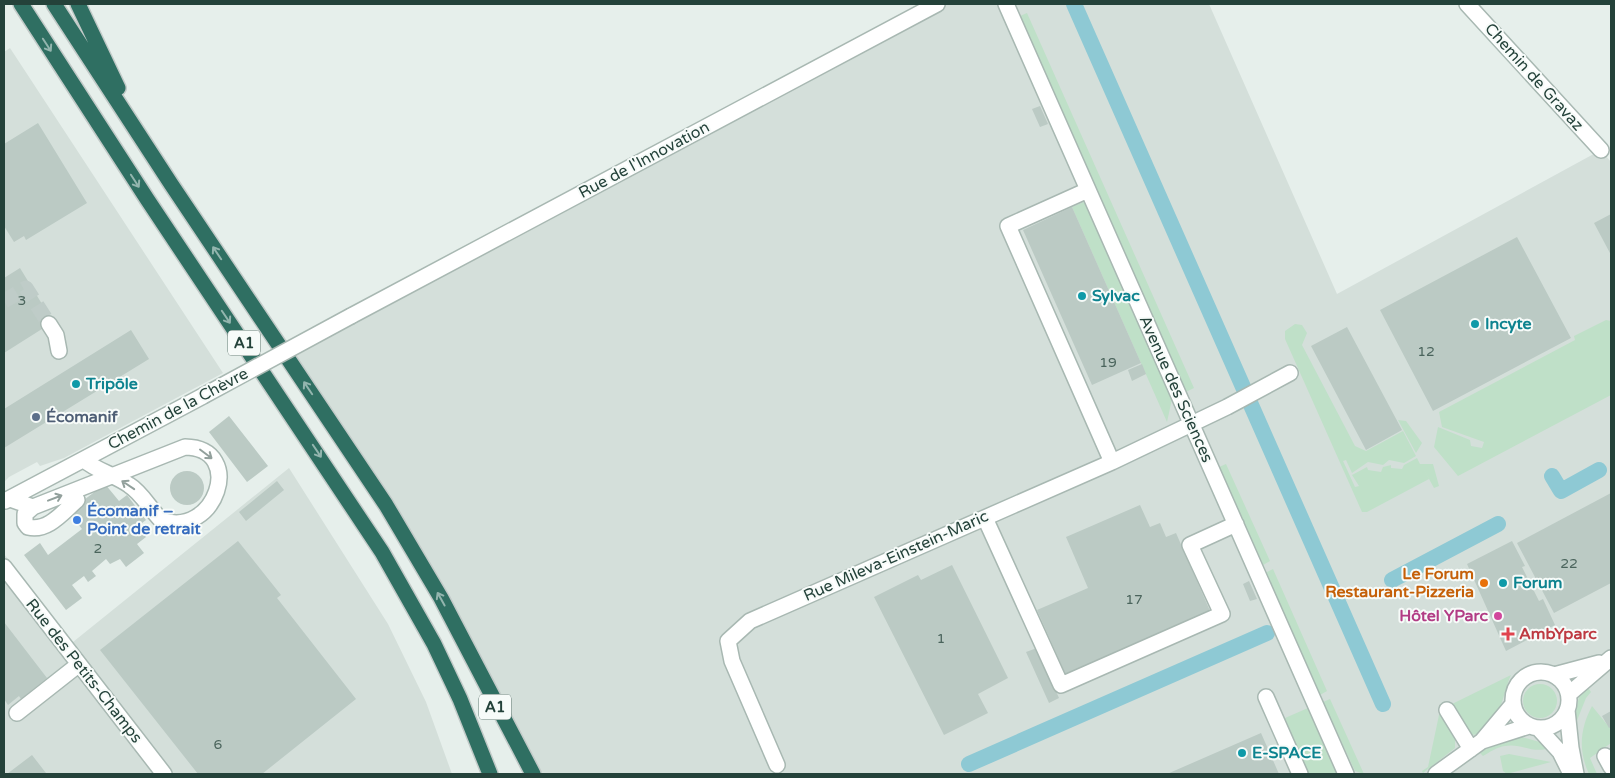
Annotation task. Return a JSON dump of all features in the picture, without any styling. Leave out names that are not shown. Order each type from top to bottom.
[{"type":"highway","name":"A1","points":[[21,4],[142,192],[360,517],[414,606],[455,688],[490,774]]},
{"type":"highway","name":"A1","points":[[54,4],[144,144],[386,505],[464,642],[500,720],[522,774]]},
{"type":"highway","points":[[78,4],[144,144]]},
{"type":"highway","points":[[464,642],[533,774]]},
{"type":"highway","points":[[455,688],[480,774]]},
{"type":"street","name":"Rue de l'Innovation","points":[[351,316],[937,4]]},
{"type":"street","name":"Avenue des Sciences","points":[[1006,4],[1346,774]]},
{"type":"street","name":"Chemin de Gravaz","points":[[1467,4],[1601,150]]},
{"type":"street","points":[[1088,190],[1008,226],[1112,462]]},
{"type":"street","name":"Chemin de la Chèvre","points":[[7,500],[351,316]]},
{"type":"street","points":[[49,324],[56,335],[59,351]]},
{"type":"street","name":"Rue Mileva-Einstein-Maric","points":[[777,765],[732,661],[728,641],[750,620],[1112,462],[1192,424],[1283,376]]},
{"type":"street","points":[[77,500],[46,527],[36,529],[28,527],[24,518],[25,514],[33,507],[112,476],[185,447],[196,447],[204,451],[217,464],[219,488],[206,510],[190,521],[168,523],[161,520],[130,485],[112,476],[92,467],[84,460]]},
{"type":"street","points":[[7,500],[33,507]]},
{"type":"street","points":[[985,518],[1061,685],[1222,614],[1190,544],[1236,524]]},
{"type":"street","name":"Rue des Petits-Champs","points":[[4,568],[164,774]]},
{"type":"street","points":[[1554,675],[1608,660]]},
{"type":"street","points":[[1569,694],[1608,660]]},
{"type":"street","points":[[17,712],[78,665]]},
{"type":"street","points":[[1571,774],[1560,752],[1534,727],[1518,717],[1513,704],[1513,693],[1524,677],[1544,672],[1554,675],[1566,686],[1569,694],[1567,710],[1576,774]]},
{"type":"street","points":[[1266,697],[1300,774]]},
{"type":"street","points":[[1436,774],[1477,745],[1513,704]]},
{"type":"street","points":[[1447,710],[1477,745]]},
{"type":"street","points":[[1477,745],[1534,727],[1553,726],[1564,717],[1567,710]]},
{"type":"shaded area","points":[[937,4],[1209,4],[1337,294],[1601,150],[1611,162],[1611,774],[533,774],[441,598],[283,353]]},
{"type":"shaded area","points":[[10,48],[223,373],[64,458],[40,466],[37,462],[9,477],[4,482],[4,52]]},
{"type":"shaded area","points":[[289,468],[388,624],[426,702],[452,774],[4,774],[4,554],[73,642]]},
{"type":"green space","points":[[1027,13],[1194,388],[1186,392],[1020,16]]},
{"type":"green space","points":[[1084,202],[1172,399],[1167,422],[1072,207]]},
{"type":"green space","points":[[1606,320],[1611,321],[1611,395],[1458,476],[1434,447],[1438,427],[1470,440],[1471,446],[1482,448],[1484,442],[1442,427],[1439,412],[1575,340],[1574,336]]},
{"type":"green space","points":[[1295,324],[1302,325],[1307,333],[1302,345],[1355,446],[1366,451],[1403,431],[1416,456],[1404,463],[1389,460],[1383,465],[1368,462],[1352,473],[1346,460],[1343,461],[1355,487],[1359,486],[1352,475],[1367,467],[1368,470],[1381,472],[1383,467],[1391,465],[1391,468],[1402,469],[1404,465],[1417,458],[1420,464],[1433,464],[1439,486],[1434,488],[1422,466],[1429,479],[1367,512],[1362,512],[1285,339],[1285,331]]},
{"type":"green space","points":[[1398,420],[1406,421],[1422,443],[1416,453]]},
{"type":"green space","points":[[1226,464],[1270,561],[1263,565],[1219,467]]},
{"type":"green space","points":[[1273,569],[1327,691],[1320,695],[1265,573]]},
{"type":"green space","points":[[1511,675],[1494,720],[1481,733],[1472,735],[1452,704]]},
{"type":"green space","points":[[1540,684],[1547,685],[1552,689],[1556,694],[1556,708],[1552,713],[1547,717],[1540,718],[1533,717],[1528,713],[1524,708],[1523,701],[1524,694],[1528,689],[1533,685]]},
{"type":"green space","points":[[1587,686],[1591,692],[1586,698],[1576,723],[1574,720],[1580,692]]},
{"type":"green space","points":[[1330,699],[1364,774],[1355,771],[1323,702]]},
{"type":"green space","points":[[1592,706],[1611,727],[1611,743],[1590,758],[1597,774],[1589,774],[1585,765],[1582,748],[1583,731]]},
{"type":"green space","points":[[1308,708],[1337,774],[1308,774],[1285,718]]},
{"type":"green space","points":[[1442,713],[1455,737],[1455,748],[1423,773],[1422,771],[1428,767],[1439,715]]},
{"type":"green space","points":[[1515,735],[1543,743],[1549,748],[1538,750],[1511,745],[1499,747],[1483,756],[1480,753],[1495,743]]},
{"type":"green space","points":[[1509,754],[1551,762],[1507,774],[1503,771],[1500,756]]},
{"type":"building","points":[[1040,106],[1048,124],[1040,127],[1032,109]]},
{"type":"building","points":[[38,123],[87,203],[26,240],[24,236],[14,242],[4,226],[4,144]]},
{"type":"building","name":"Sylvac","points":[[1072,207],[1141,363],[1092,385],[1023,230]]},
{"type":"building","points":[[1611,214],[1611,255],[1594,223]]},
{"type":"building","name":"Incyte","points":[[1517,237],[1571,338],[1433,411],[1380,310]]},
{"type":"building","points":[[20,268],[53,322],[4,353],[4,278]]},
{"type":"building","points":[[1347,327],[1402,430],[1366,450],[1311,346]]},
{"type":"building","name":"Tripōle","points":[[131,330],[149,359],[4,448],[4,409]]},
{"type":"building","points":[[1142,364],[1146,374],[1132,381],[1128,370]]},
{"type":"building","points":[[229,416],[268,466],[247,482],[209,432]]},
{"type":"building","points":[[187,471],[199,476],[204,488],[199,500],[187,505],[175,500],[170,488],[175,476]]},
{"type":"building","points":[[277,481],[284,490],[246,521],[239,512]]},
{"type":"building","points":[[105,484],[119,501],[127,495],[146,520],[138,526],[146,537],[137,544],[144,553],[126,567],[120,559],[110,564],[106,559],[92,571],[96,576],[88,582],[84,576],[72,585],[82,598],[66,610],[24,555],[40,543],[48,555],[82,529],[68,512]]},
{"type":"building","points":[[1611,493],[1611,583],[1554,613],[1517,543]]},
{"type":"building","points":[[1140,505],[1150,527],[1160,523],[1166,537],[1176,533],[1210,611],[1066,675],[1037,610],[1088,588],[1066,537]]},
{"type":"building","points":[[238,541],[281,595],[277,598],[356,699],[262,774],[198,774],[100,650]]},
{"type":"building","name":"Forum","points":[[1512,541],[1525,566],[1522,567],[1539,601],[1543,599],[1555,625],[1506,651],[1467,564]]},
{"type":"building","points":[[952,565],[1008,678],[978,694],[988,713],[944,735],[874,597],[918,575],[921,580]]},
{"type":"building","points":[[1249,581],[1257,599],[1250,601],[1243,584]]},
{"type":"building","points":[[4,622],[47,678],[21,699],[19,696],[8,705],[4,699]]},
{"type":"building","points":[[1037,648],[1059,698],[1049,703],[1026,652]]},
{"type":"building","points":[[1611,711],[1611,727],[1609,728],[1602,716]]},
{"type":"building","name":"E-SPACE","points":[[1261,733],[1279,774],[1167,774]]},
{"type":"building","points":[[32,755],[46,773],[7,774]]},
{"type":"waterway","points":[[1074,4],[1383,704]]},
{"type":"waterway","points":[[1552,476],[1561,491],[1599,470]]},
{"type":"waterway","points":[[1392,580],[1498,524]]},
{"type":"waterway","points":[[969,764],[1267,633]]},
{"type":"tunnel","points":[[4,301],[26,288],[49,324]]},
{"type":"place","name":"Sylvac","points":[[1082,296]]},
{"type":"place","name":"Incyte","points":[[1475,324]]},
{"type":"place","name":"Tripōle","points":[[76,384]]},
{"type":"place","name":"Écomanif","points":[[36,417]]},
{"type":"place","name":"Écomanif – Point de retrait","points":[[77,520]]},
{"type":"place","name":"Le Forum Restaurant-Pizzeria","points":[[1484,583]]},
{"type":"place","name":"Forum","points":[[1503,583]]},
{"type":"place","name":"Hôtel YParc","points":[[1498,616]]},
{"type":"place","name":"AmbYparc","points":[[1508,634]]},
{"type":"place","name":"E-SPACE","points":[[1242,753]]}]
